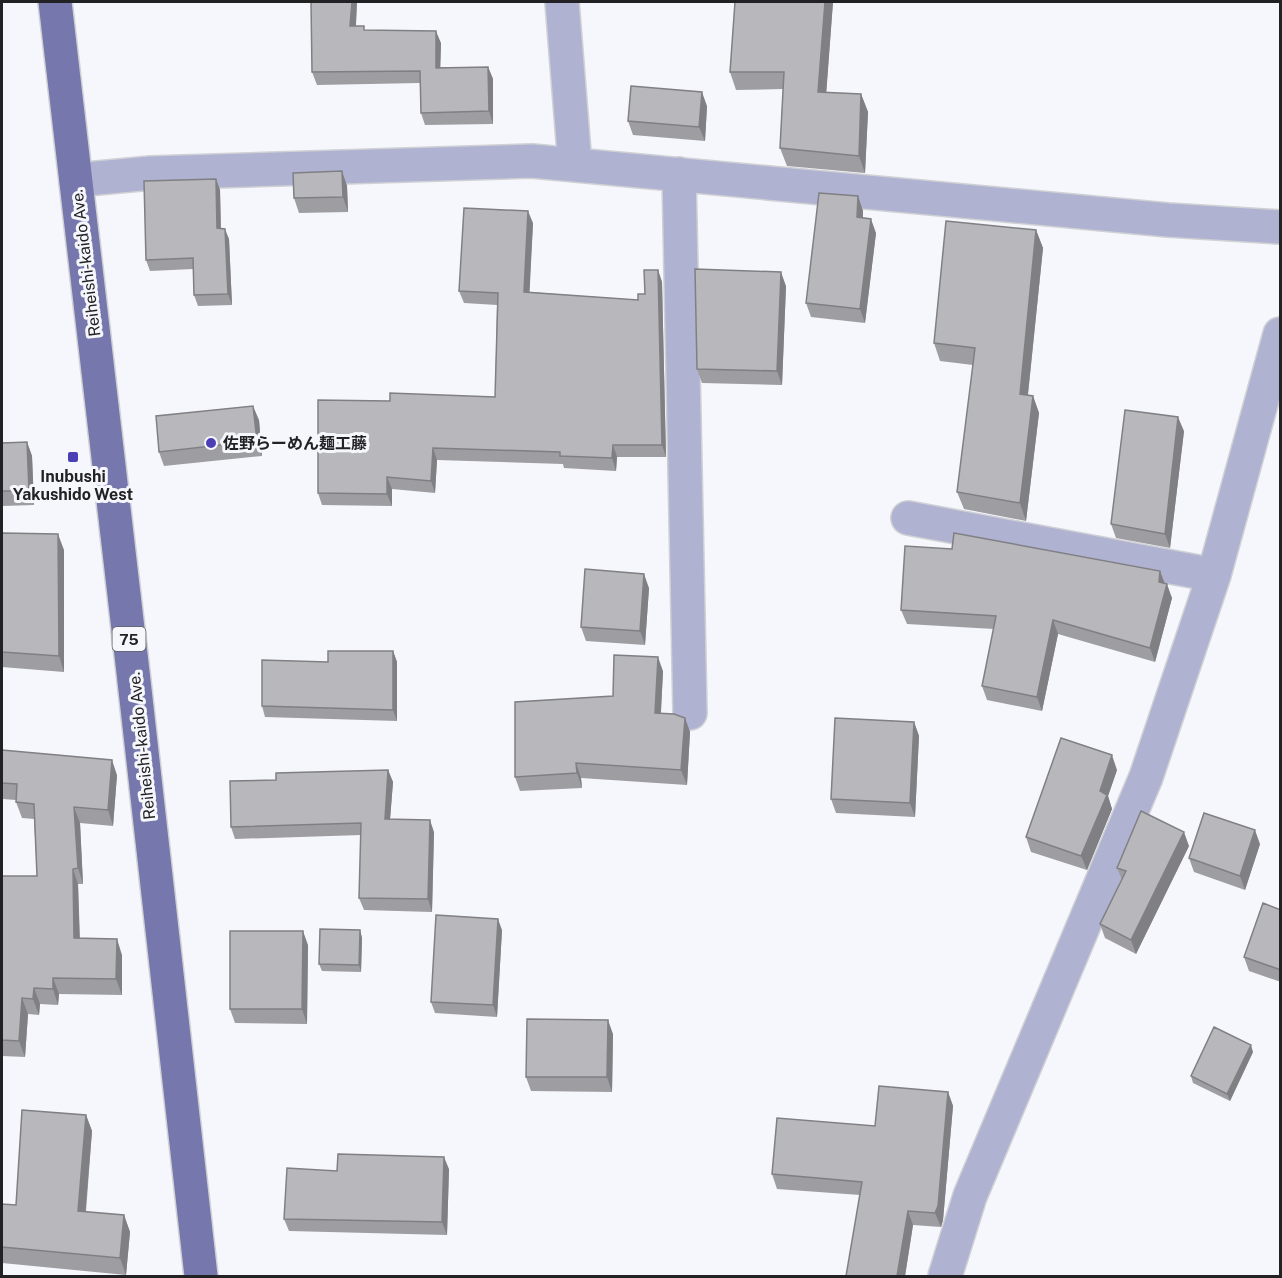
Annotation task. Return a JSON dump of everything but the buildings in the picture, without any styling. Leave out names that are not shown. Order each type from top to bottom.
[{"type":"main road","name":"Reiheishi-kaido Ave.","points":[[55,2],[201,1276]]},
{"type":"street","points":[[562,2],[576,165]]},
{"type":"street","points":[[76,180],[151,173],[532,161],[1168,220],[1281,227]]},
{"type":"street","points":[[679,174],[690,713]]},
{"type":"street","points":[[945,1276],[970,1196],[1146,777],[1214,575],[1281,334]]},
{"type":"street","points":[[908,518],[1214,575]]},
{"type":"place","name":"佐野らーめん麺工藤","points":[[211,443]]},
{"type":"place","name":"Inubushi Yakushido West","points":[[73,457]]}]
